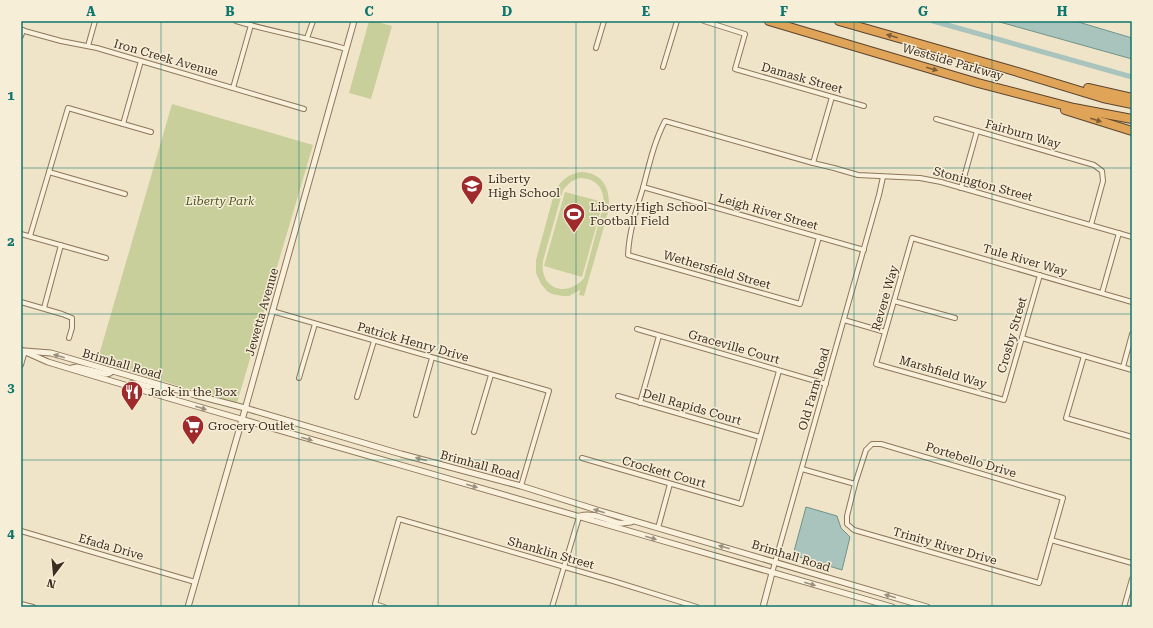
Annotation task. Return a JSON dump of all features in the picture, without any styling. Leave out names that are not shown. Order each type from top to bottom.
[{"type":"highway","name":"Westside Parkway","points":[[769,21],[978,82],[1074,108],[1132,119]]},
{"type":"highway","name":"Westside Parkway","points":[[840,21],[1103,98],[1132,104]]},
{"type":"highway","points":[[1011,70],[1132,98]]},
{"type":"highway","points":[[978,82],[1132,131]]},
{"type":"street","points":[[88,46],[95,21]]},
{"type":"street","points":[[236,21],[346,48]]},
{"type":"street","points":[[307,38],[313,21]]},
{"type":"street","name":"Jewetta Avenue","points":[[188,607],[354,21]]},
{"type":"street","points":[[596,48],[604,21]]},
{"type":"street","points":[[663,67],[676,21]]},
{"type":"street","name":"Damask Street","points":[[704,21],[745,34],[735,69],[864,106]]},
{"type":"street","points":[[233,88],[251,25]]},
{"type":"street","points":[[21,36],[22,30]]},
{"type":"street","name":"Iron Creek Avenue","points":[[22,30],[142,61],[304,109]]},
{"type":"street","points":[[123,124],[142,61]]},
{"type":"street","points":[[813,163],[832,97]]},
{"type":"street","points":[[30,236],[68,108],[151,132]]},
{"type":"street","name":"Fairburn Way","points":[[936,119],[1094,165],[1102,171],[1103,182],[1091,225]]},
{"type":"street","name":"Stonington Street","points":[[643,187],[656,141],[666,121],[858,175],[931,180],[1132,237]]},
{"type":"street","points":[[961,188],[977,131]]},
{"type":"street","points":[[49,172],[125,194]]},
{"type":"street","name":"Old Farm Road","points":[[763,607],[880,195],[883,177]]},
{"type":"street","name":"Leigh River Street","points":[[643,187],[864,250]]},
{"type":"street","name":"Wethersfield Street","points":[[643,187],[630,233],[628,255],[800,304],[819,237]]},
{"type":"street","points":[[1102,293],[1119,233]]},
{"type":"street","points":[[21,234],[106,258]]},
{"type":"street","name":"Tule River Way","points":[[912,238],[1132,302]]},
{"type":"street","name":"Revere Way","points":[[876,364],[912,238]]},
{"type":"street","points":[[44,308],[61,245]]},
{"type":"street","name":"Crosby Street","points":[[1004,400],[1040,275]]},
{"type":"street","points":[[894,301],[955,318]]},
{"type":"street","points":[[21,302],[72,318],[72,328],[69,338]]},
{"type":"street","name":"Patrick Henry Drive","points":[[272,311],[548,391],[521,486]]},
{"type":"street","points":[[844,320],[885,332]]},
{"type":"street","points":[[299,378],[315,324]]},
{"type":"street","name":"Graceville Court","points":[[637,330],[826,384]]},
{"type":"street","points":[[1123,367],[1132,334]]},
{"type":"street","points":[[640,403],[659,336]]},
{"type":"street","points":[[1022,338],[1132,370]]},
{"type":"street","points":[[357,397],[374,341]]},
{"type":"street","points":[[21,365],[23,350]]},
{"type":"street","name":"Brimhall Road","points":[[23,350],[48,362],[242,420],[892,607]]},
{"type":"street","name":"Brimhall Road","points":[[23,350],[51,353],[401,454],[521,486],[634,521],[927,607]]},
{"type":"street","points":[[1084,356],[1066,418],[1132,438]]},
{"type":"street","points":[[416,415],[432,358]]},
{"type":"street","name":"Marshfield Way","points":[[876,364],[1004,400]]},
{"type":"street","points":[[69,368],[77,367],[106,374],[112,371]]},
{"type":"street","points":[[760,437],[779,371]]},
{"type":"street","points":[[474,432],[491,374]]},
{"type":"street","points":[[128,386],[135,383],[165,391],[176,390]]},
{"type":"street","name":"Dell Rapids Court","points":[[618,396],[760,437]]},
{"type":"street","name":"Crockett Court","points":[[582,458],[741,504],[760,437]]},
{"type":"street","name":"Portebello Drive","points":[[855,484],[866,450],[872,444],[881,444],[1063,498],[1051,540]]},
{"type":"street","points":[[802,469],[855,484]]},
{"type":"street","points":[[658,528],[670,484]]},
{"type":"street","name":"Trinity River Drive","points":[[855,484],[847,516],[847,524],[854,530],[1039,583],[1051,540]]},
{"type":"street","points":[[552,607],[579,516],[593,515],[620,523],[634,521]]},
{"type":"street","name":"Shanklin Street","points":[[384,607],[375,604],[399,519],[697,607]]},
{"type":"street","name":"Efada Drive","points":[[21,532],[195,582]]},
{"type":"street","points":[[1051,540],[1132,563]]},
{"type":"street","points":[[1124,607],[1132,579]]},
{"type":"street","points":[[21,604],[33,607]]},
{"type":"green space","points":[[369,21],[392,26],[371,99],[349,93]]},
{"type":"green space","name":"Liberty Park","points":[[172,104],[313,145],[237,403],[97,362]]},
{"type":"green space","points":[[581,172],[595,175],[604,183],[607,189],[609,209],[584,296],[579,295],[580,290],[569,296],[562,296],[552,294],[541,284],[536,273],[536,260],[554,194],[564,179]],"holes":[[[580,178],[591,180],[598,185],[602,192],[604,203],[584,278],[569,288],[555,288],[549,284],[545,278],[543,261],[563,190],[568,184],[575,180]]]},
{"type":"green space","name":"Liberty High School Football Field","points":[[565,192],[603,202],[582,277],[544,266]]},
{"type":"water","points":[[996,21],[1075,21],[1132,38],[1132,59]]},
{"type":"water","points":[[806,507],[837,516],[841,528],[850,537],[842,570],[793,555]]},
{"type":"waterway","points":[[933,21],[1132,77]]},
{"type":"place","name":"Liberty High School","points":[[472,206]]},
{"type":"place","name":"Liberty High School Football Field","points":[[574,234]]},
{"type":"place","name":"Jack in the Box","points":[[132,412]]},
{"type":"place","name":"Grocery Outlet","points":[[193,446]]}]
